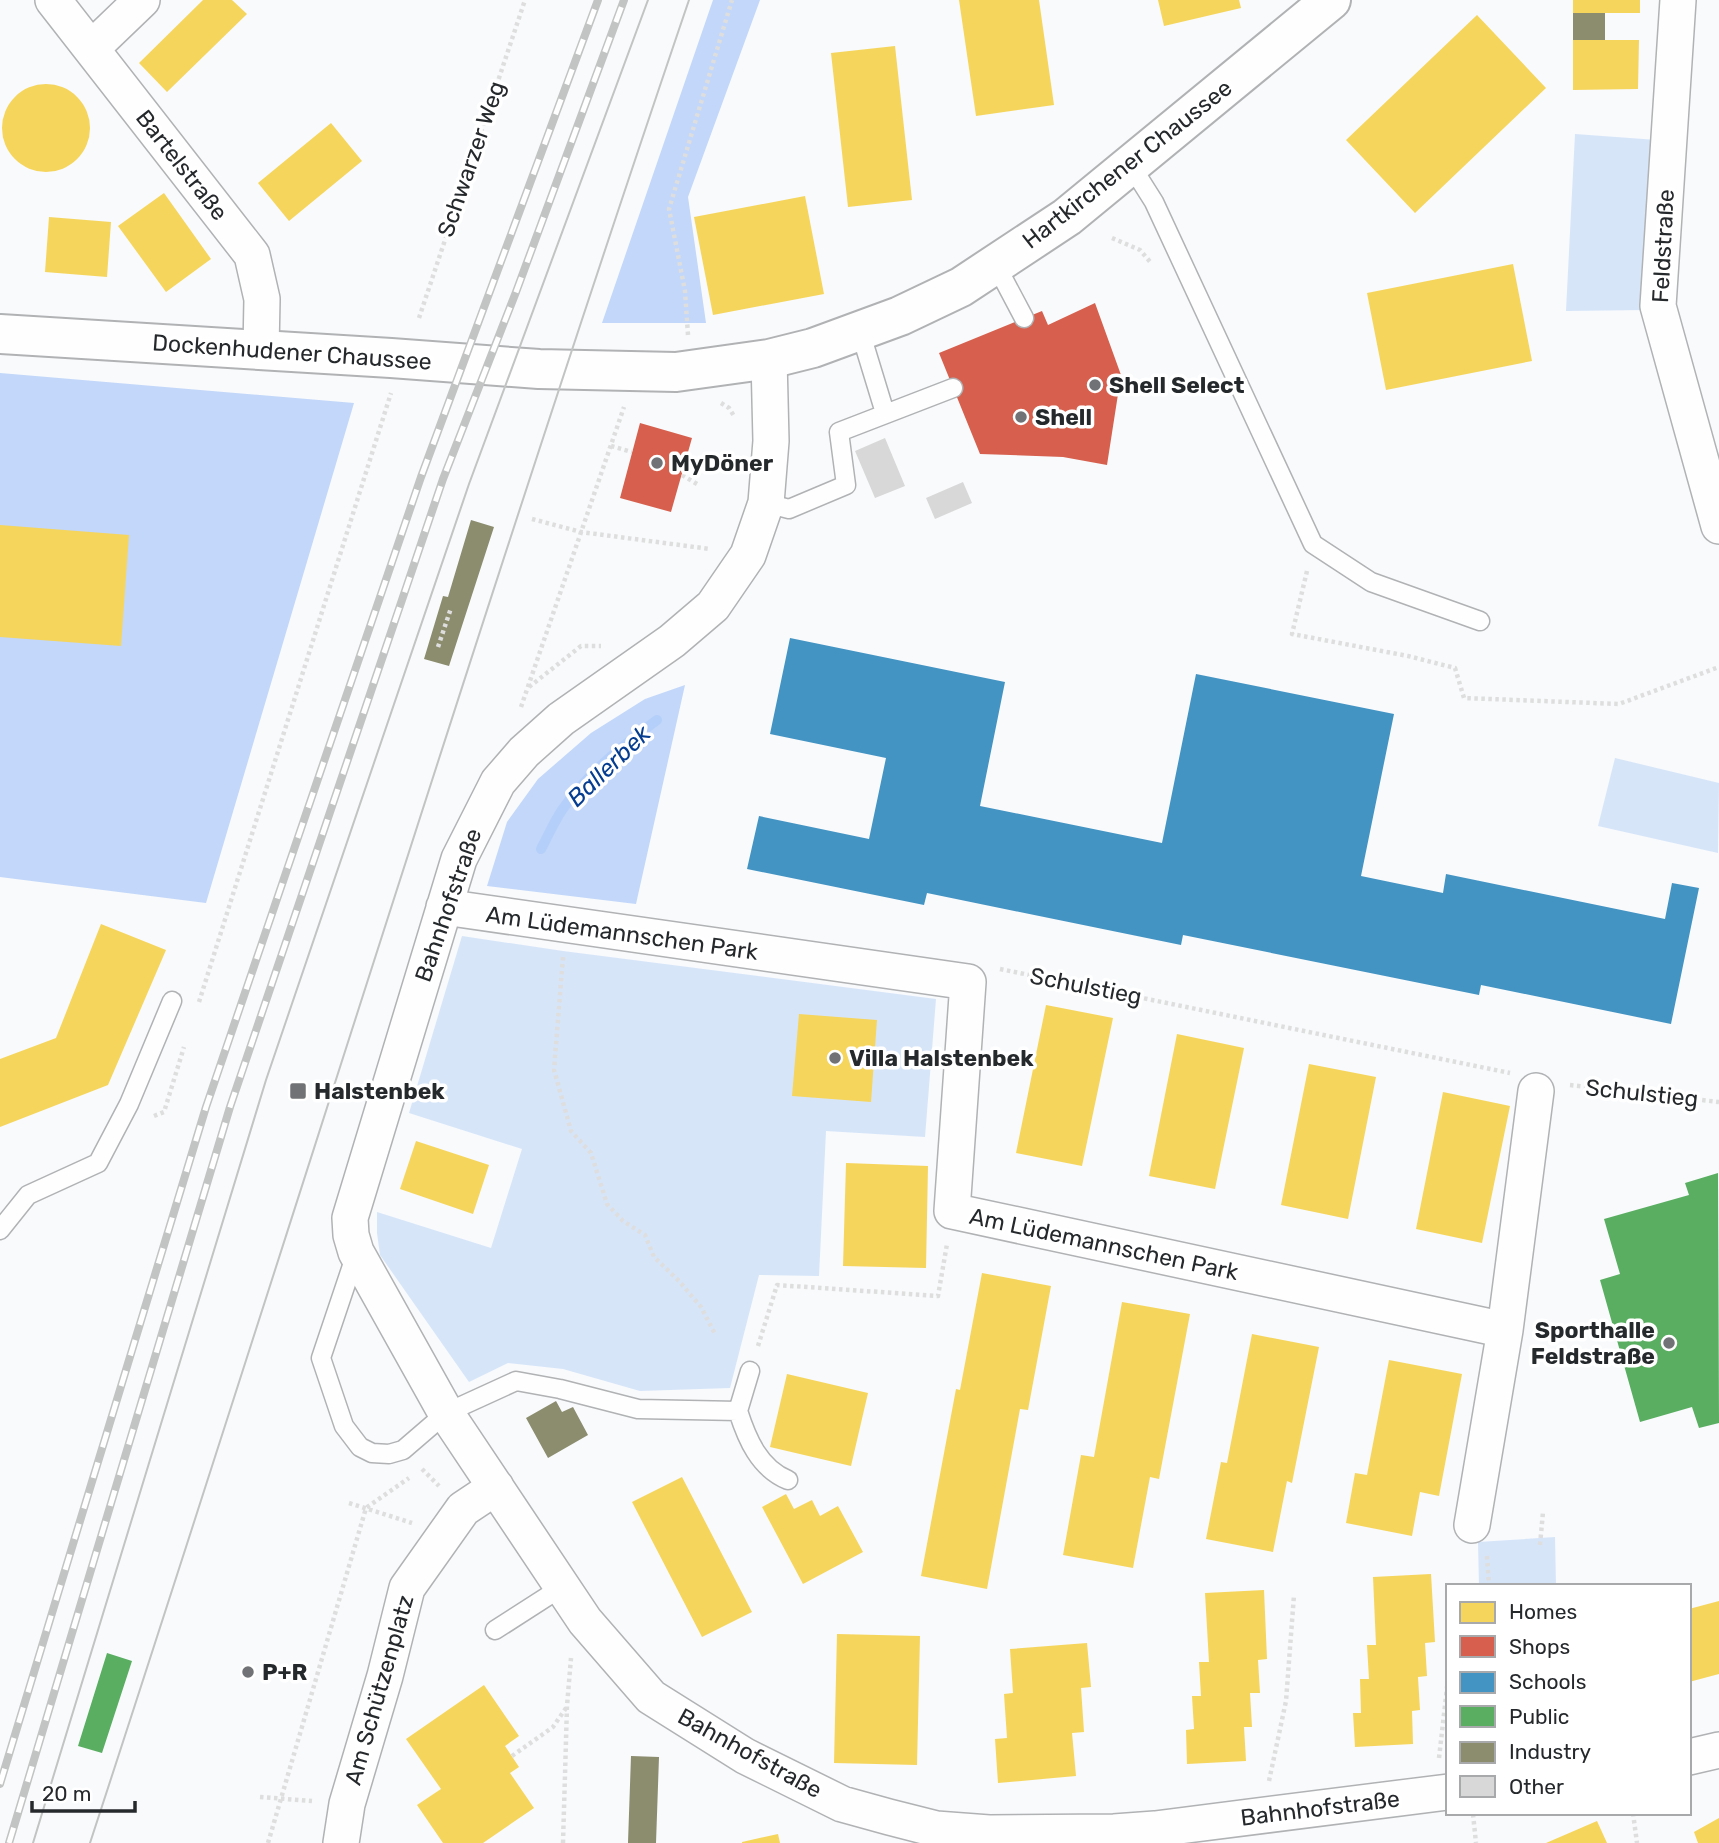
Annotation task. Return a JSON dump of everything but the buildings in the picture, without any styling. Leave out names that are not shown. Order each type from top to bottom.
[{"type":"main road","name":"Hartkirchener Chaussee","points":[[584,370],[676,372],[769,359],[813,348],[900,316],[961,287],[1067,217],[1331,0]]},
{"type":"main road","name":"Dockenhudener Chaussee","points":[[0,334],[584,370]]},
{"type":"street","name":"Bartelstraße","points":[[52,0],[251,255],[262,299],[261,349]]},
{"type":"street","points":[[92,48],[142,0]]},
{"type":"street","name":"Feldstraße","points":[[1678,0],[1658,306],[1719,526]]},
{"type":"street","name":"Bahnhofstraße","points":[[769,359],[771,441],[766,503],[748,555],[713,607],[672,641],[561,719],[524,752],[499,782],[459,859],[350,1219],[356,1252],[446,1413],[585,1621],[651,1697],[744,1756],[842,1804],[936,1829],[989,1833],[1114,1832],[1441,1793]]},
{"type":"street","name":"Am Lüdemannschen Park","points":[[444,907],[968,982],[952,1211],[1505,1330]]},
{"type":"street","points":[[1472,1525],[1505,1330],[1536,1082]]},
{"type":"street","name":"Am Schützenplatz","points":[[341,1843],[346,1804],[385,1676],[407,1588],[463,1509],[496,1487]]},
{"type":"street","points":[[1691,1757],[1719,1750]]},
{"type":"lane","points":[[1130,164],[1154,202],[1313,544],[1371,583],[1480,621]]},
{"type":"lane","points":[[996,265],[1024,318]]},
{"type":"lane","points":[[860,331],[886,414]]},
{"type":"lane","points":[[766,503],[789,509],[846,485],[839,432],[953,387]]},
{"type":"lane","points":[[0,1230],[28,1195],[98,1163],[129,1104],[172,1001]]},
{"type":"lane","points":[[356,1252],[321,1358],[344,1426],[360,1447],[372,1453],[389,1454],[403,1450],[446,1413],[516,1381],[638,1409],[738,1411]]},
{"type":"lane","points":[[750,1371],[738,1411],[748,1440],[773,1474],[788,1480]]},
{"type":"lane","points":[[495,1630],[562,1587]]},
{"type":"path","name":"Schwarzer Weg","points":[[419,318],[525,0]]},
{"type":"path","points":[[688,336],[685,291],[669,209],[732,0]]},
{"type":"path","points":[[197,1007],[393,390]]},
{"type":"path","points":[[712,398],[729,408],[740,426]]},
{"type":"path","points":[[524,752],[512,731],[624,406]]},
{"type":"path","points":[[611,446],[632,452]]},
{"type":"path","points":[[682,475],[697,484]]},
{"type":"path","points":[[532,519],[581,532],[719,550]]},
{"type":"path","points":[[1313,544],[1292,634],[1408,656],[1455,668],[1464,698],[1619,704],[1719,667]]},
{"type":"path","points":[[438,647],[451,608]]},
{"type":"path","points":[[529,687],[581,646],[604,646]]},
{"type":"path","points":[[565,925],[554,1070],[570,1131],[591,1153],[607,1204],[624,1222],[645,1235],[654,1257],[680,1281],[701,1307],[715,1334]]},
{"type":"path","name":"Schulstieg","points":[[992,967],[1536,1082],[1719,1102]]},
{"type":"path","points":[[114,1132],[164,1112],[185,1046]]},
{"type":"path","points":[[750,1371],[777,1285],[938,1296],[952,1211]]},
{"type":"path","points":[[422,1469],[467,1444]]},
{"type":"path","points":[[268,1843],[366,1507],[411,1477]]},
{"type":"path","points":[[349,1503],[396,1518]]},
{"type":"path","points":[[1540,1545],[1543,1512]]},
{"type":"path","points":[[1272,1814],[1269,1778],[1286,1701],[1294,1595]]},
{"type":"path","points":[[563,1843],[569,1664],[585,1621]]},
{"type":"path","points":[[512,1756],[553,1727],[567,1706]]},
{"type":"path","points":[[1441,1793],[1446,1712]]},
{"type":"path","points":[[260,1797],[320,1802]]},
{"type":"path","points":[[1473,1815],[1476,1843]]},
{"type":"path","points":[[1633,1815],[1637,1843]]},
{"type":"shaded area","points":[[713,0],[760,0],[688,197],[706,323],[602,323]]},
{"type":"shaded area","points":[[1575,134],[1657,140],[1645,310],[1566,311]]},
{"type":"shaded area","points":[[0,373],[354,403],[206,903],[0,877]]},
{"type":"shaded area","points":[[685,685],[636,904],[487,886],[507,822],[538,779],[591,733],[645,699]]},
{"type":"shaded area","points":[[1615,758],[1719,783],[1718,853],[1598,826]]},
{"type":"shaded area","points":[[462,936],[936,999],[925,1137],[826,1131],[819,1276],[759,1275],[730,1388],[640,1391],[563,1369],[508,1363],[469,1382],[380,1255],[377,1212],[491,1248],[522,1149],[409,1113]]},
{"type":"shaded area","points":[[1555,1537],[1556,1584],[1479,1584],[1478,1542]]},
{"type":"waterway","name":"Ballerbek","points":[[541,849],[562,810],[582,784],[618,750],[657,720]]},
{"type":"tram line","points":[[33,1843],[266,1080],[469,484],[648,0]]},
{"type":"tram line","points":[[90,1843],[461,690],[689,0]]},
{"type":"railway","points":[[0,1784],[206,1107],[421,477],[598,0]]},
{"type":"railway","points":[[9,1843],[230,1107],[443,479],[516,292],[624,0]]},
{"type":"place","name":"Shell Select","points":[[1095,385]]},
{"type":"place","name":"Shell","points":[[1021,417]]},
{"type":"place","name":"MyDöner","points":[[657,463]]},
{"type":"place","name":"Villa Halstenbek","points":[[835,1058]]},
{"type":"place","name":"Halstenbek","points":[[298,1091]]},
{"type":"place","name":"Sporthalle Feldstraße","points":[[1669,1343]]},
{"type":"place","name":"P+R","points":[[248,1672]]}]
